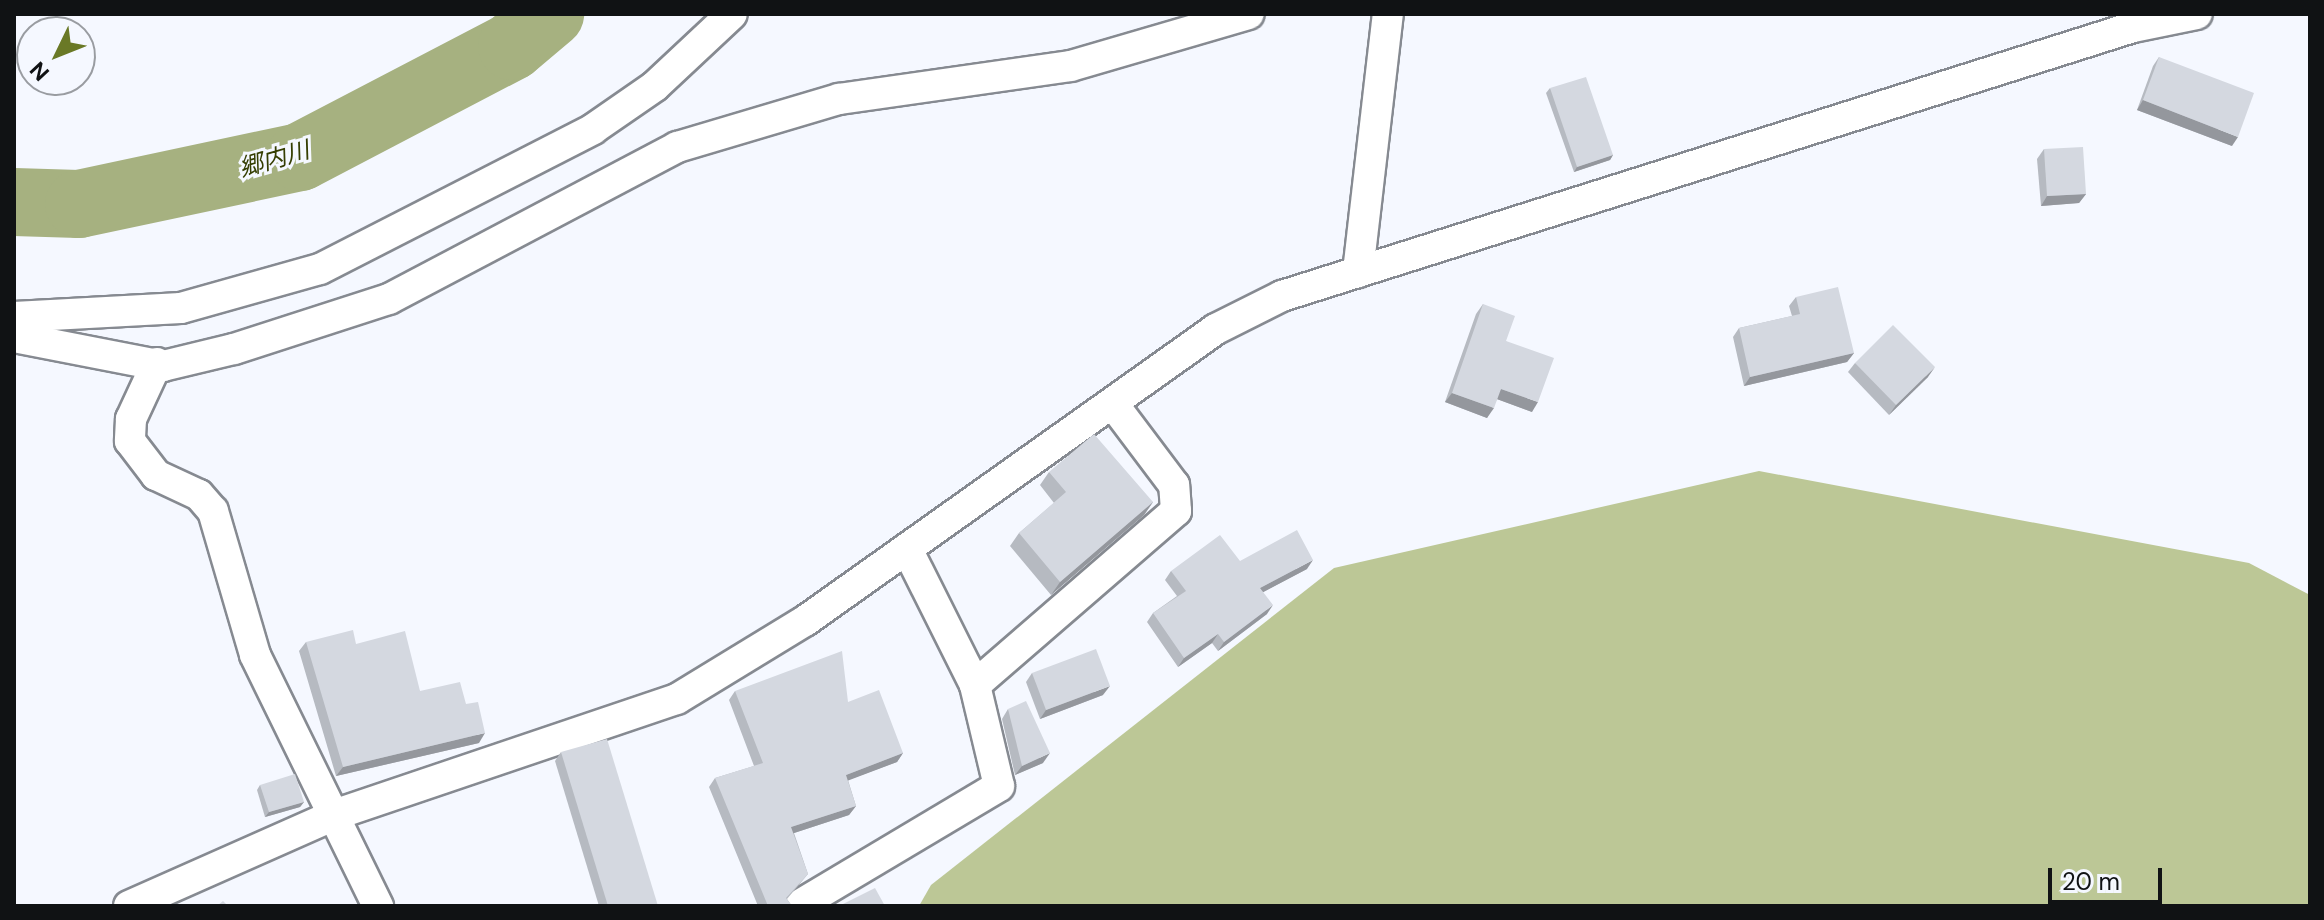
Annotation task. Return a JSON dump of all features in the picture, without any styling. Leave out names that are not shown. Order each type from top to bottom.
[{"type":"street","points":[[14,317],[181,308],[320,269],[593,129],[655,86],[732,14]]},
{"type":"street","points":[[14,337],[157,363],[247,346],[389,299],[677,147],[839,99],[1071,66],[1249,14]]},
{"type":"street","points":[[1358,272],[1388,14]]},
{"type":"street","points":[[129,906],[334,815],[677,699],[907,549],[1216,329],[1282,296],[2133,27],[2197,14]]},
{"type":"street","points":[[157,363],[131,419],[130,441],[156,475],[199,495],[213,511],[255,655],[378,906]]},
{"type":"street","points":[[975,685],[1176,511],[1174,485],[1113,404]]},
{"type":"street","points":[[798,906],[999,786],[975,685],[907,549]]},
{"type":"green space","points":[[1759,471],[2249,563],[2310,595],[2310,906],[919,906],[931,885],[1334,568]]},
{"type":"building","points":[[2159,57],[2254,93],[2238,137],[2143,100]]},
{"type":"building","points":[[1586,77],[1613,155],[1577,167],[1550,88]]},
{"type":"building","points":[[2083,147],[2086,194],[2047,196],[2044,149]]},
{"type":"building","points":[[1838,287],[1854,353],[1750,377],[1739,328],[1800,314],[1796,297]]},
{"type":"building","points":[[1483,304],[1515,316],[1506,341],[1554,358],[1538,402],[1501,389],[1494,408],[1452,393]]},
{"type":"building","points":[[1893,325],[1935,367],[1896,405],[1855,363]]},
{"type":"building","points":[[1094,434],[1153,502],[1060,582],[1019,533],[1066,492],[1049,472]]},
{"type":"building","points":[[1297,530],[1313,560],[1260,588],[1273,605],[1224,642],[1218,634],[1184,658],[1153,613],[1186,591],[1171,571],[1220,535],[1240,561]]},
{"type":"building","points":[[353,630],[356,644],[405,631],[420,691],[460,682],[466,704],[478,702],[485,733],[343,767],[306,642]]},
{"type":"building","points":[[1096,649],[1110,686],[1046,710],[1032,673]]},
{"type":"building","points":[[842,651],[848,702],[879,690],[903,753],[846,775],[856,806],[791,827],[808,874],[786,898],[792,906],[768,906],[715,778],[763,763],[735,691]]},
{"type":"building","points":[[1026,701],[1050,753],[1022,766],[1008,709]]},
{"type":"building","points":[[607,739],[658,906],[608,906],[561,752]]},
{"type":"building","points":[[295,774],[304,802],[269,812],[260,785]]},
{"type":"building","points":[[875,888],[885,906],[839,906]]},
{"type":"waterway","name":"郷内川","points":[[14,202],[79,204],[300,157],[512,46],[550,14]]}]
